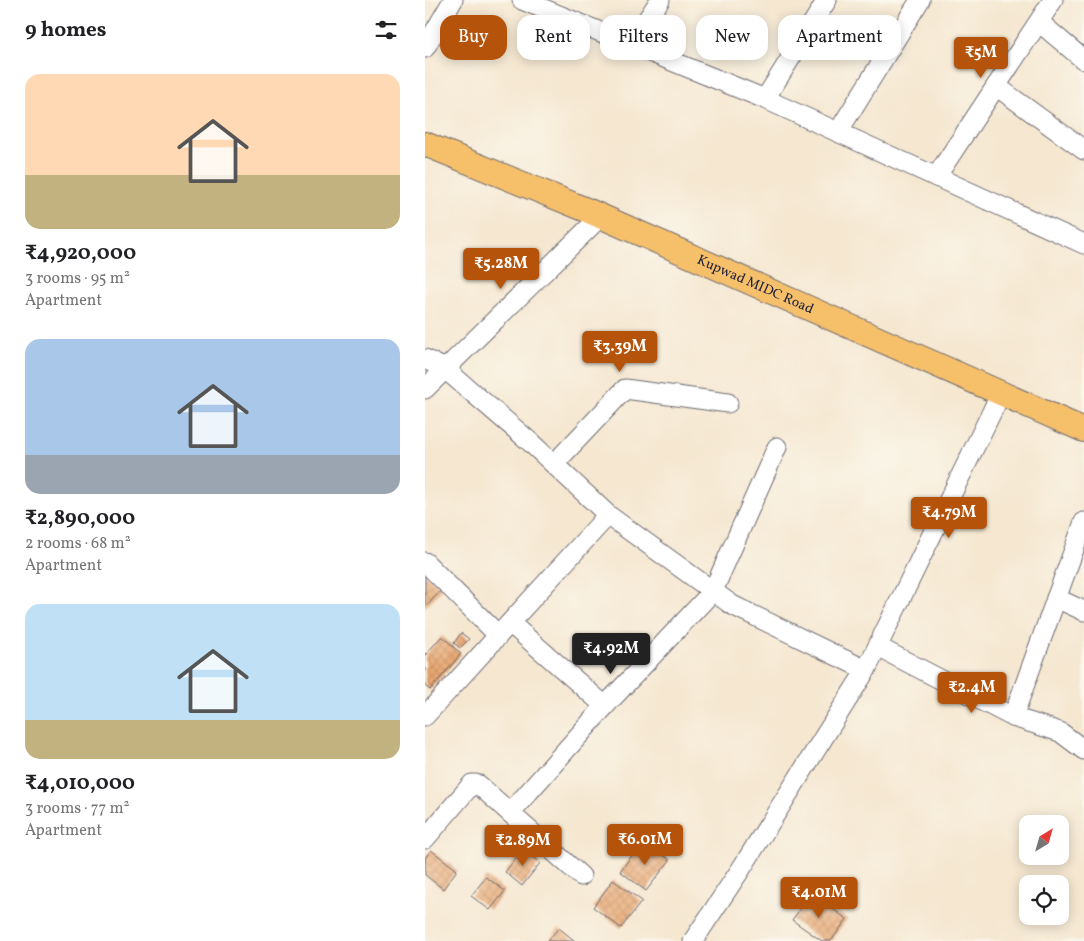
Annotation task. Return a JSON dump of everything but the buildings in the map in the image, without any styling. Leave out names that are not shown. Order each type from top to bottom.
[{"type":"main road","name":"Kupwad MIDC Road","points":[[425,144],[601,216],[1084,430]]},
{"type":"street","points":[[425,48],[453,0]]},
{"type":"street","points":[[522,0],[549,5],[600,29]]},
{"type":"street","points":[[650,15],[660,0]]},
{"type":"street","points":[[765,99],[827,0]]},
{"type":"street","points":[[838,132],[920,0]]},
{"type":"street","points":[[936,177],[1053,0]]},
{"type":"street","points":[[1039,22],[1084,60]]},
{"type":"street","points":[[670,60],[765,99],[1084,244]]},
{"type":"street","points":[[996,86],[1084,150]]},
{"type":"street","points":[[425,389],[601,216]]},
{"type":"street","points":[[425,358],[445,369],[529,441],[608,514],[732,605],[866,670]]},
{"type":"street","points":[[554,464],[625,389],[729,403]]},
{"type":"street","points":[[693,941],[741,869],[866,670],[1001,393]]},
{"type":"street","points":[[510,813],[605,706],[713,591],[777,447]]},
{"type":"street","points":[[425,716],[608,514]]},
{"type":"street","points":[[1013,717],[1084,522]]},
{"type":"street","points":[[425,562],[504,629],[605,706]]},
{"type":"street","points":[[1056,598],[1084,611]]},
{"type":"street","points":[[877,647],[1013,717],[1060,732],[1084,750]]},
{"type":"street","points":[[425,839],[472,784],[479,785],[581,876]]}]
